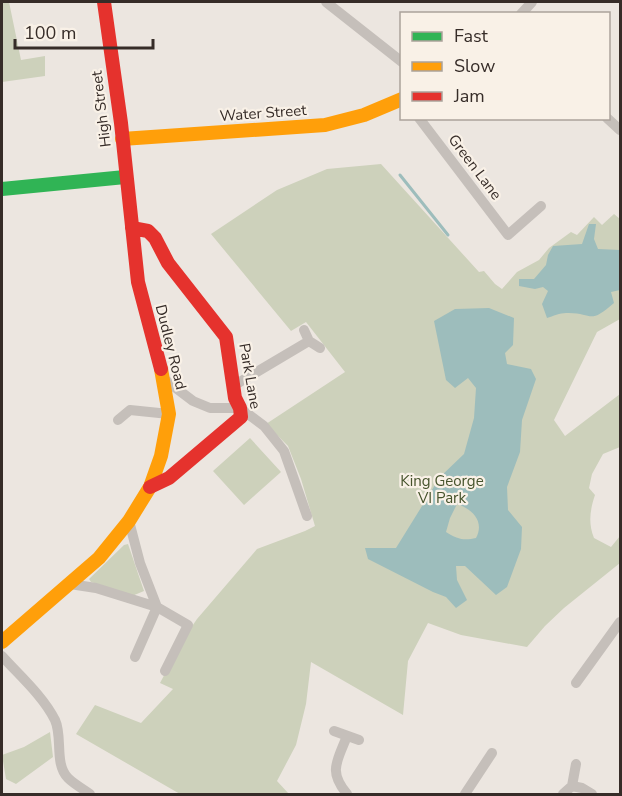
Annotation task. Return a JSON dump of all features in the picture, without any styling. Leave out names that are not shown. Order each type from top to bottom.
[{"type":"street","name":"High Street","points":[[104,2],[126,177]]},
{"type":"street","points":[[326,2],[400,60]]},
{"type":"street","name":"Water Street","points":[[122,139],[325,125],[351,121],[400,100]]},
{"type":"street","name":"Green Lane","points":[[421,120],[507,235],[541,206]]},
{"type":"street","points":[[609,120],[621,130]]},
{"type":"street","points":[[2,189],[126,177]]},
{"type":"street","name":"Dudley Road","points":[[2,642],[99,558],[117,538],[117,533],[129,521],[150,486],[161,456],[168,414],[164,379],[138,282],[126,177]]},
{"type":"street","name":"Park Lane","points":[[132,228],[148,231],[155,238],[168,263],[226,337],[232,386],[241,417],[169,478],[150,486]]},
{"type":"street","points":[[304,330],[309,341],[320,348]]},
{"type":"street","points":[[232,386],[309,341]]},
{"type":"street","points":[[164,379],[193,401],[210,408],[240,408],[264,426],[284,451],[306,516]]},
{"type":"street","points":[[118,420],[130,410],[168,414]]},
{"type":"street","points":[[129,521],[140,563],[157,607],[135,657]]},
{"type":"street","points":[[70,584],[96,588],[157,607],[188,626],[165,671]]},
{"type":"street","points":[[576,683],[621,622]]},
{"type":"street","points":[[2,656],[40,698],[54,719],[58,729],[61,767],[66,777],[90,795]]},
{"type":"street","points":[[334,731],[359,740]]},
{"type":"street","points":[[347,736],[335,768],[336,781],[347,795]]},
{"type":"street","points":[[468,794],[492,753]]},
{"type":"street","points":[[563,795],[573,786],[576,764]]},
{"type":"street","points":[[573,786],[582,788],[592,795]]},
{"type":"green space","points":[[2,2],[9,2],[21,60],[45,56],[45,76],[2,82]]},
{"type":"green space","name":"King George VI Park","points":[[381,164],[479,272],[484,271],[502,289],[517,272],[539,260],[549,248],[571,232],[577,235],[594,217],[602,225],[614,214],[620,219],[620,319],[597,332],[554,420],[565,436],[620,394],[620,447],[603,454],[592,474],[589,488],[595,495],[590,516],[594,538],[611,547],[620,536],[620,563],[564,608],[527,647],[461,635],[428,623],[408,661],[403,715],[311,662],[306,704],[296,745],[277,781],[289,794],[180,794],[76,734],[95,705],[141,723],[173,689],[160,683],[184,638],[197,619],[257,549],[315,526],[288,446],[266,424],[345,372],[306,322],[291,331],[211,234],[277,190],[327,169]]},
{"type":"green space","points":[[250,438],[281,472],[244,505],[213,471]]},
{"type":"green space","points":[[128,544],[144,591],[132,596],[91,582],[89,579],[124,545]]},
{"type":"green space","points":[[50,732],[53,757],[16,784],[6,779],[2,755],[24,747]]},
{"type":"water","points":[[589,224],[596,224],[594,239],[598,249],[620,250],[620,290],[611,292],[614,303],[595,316],[566,313],[547,318],[542,304],[548,291],[543,287],[535,289],[519,286],[519,279],[534,279],[546,265],[553,246],[582,244]]},
{"type":"water","points":[[489,308],[514,318],[513,345],[505,353],[507,364],[531,369],[536,379],[522,420],[520,452],[507,487],[508,510],[522,527],[521,549],[507,587],[496,595],[465,566],[456,566],[457,580],[467,600],[456,608],[446,597],[368,559],[365,548],[396,548],[440,477],[464,454],[474,418],[476,388],[468,378],[455,388],[446,380],[434,321],[455,309]],"holes":[[[457,504],[476,516],[479,526],[476,538],[461,539],[446,532]]]},
{"type":"waterway","points":[[400,175],[448,235]]},
{"type":"traffic: fast","points":[[2,189],[125,177]]},
{"type":"traffic: slow","points":[[122,139],[325,125],[364,115],[400,100]]},
{"type":"traffic: slow","points":[[2,642],[99,558],[129,521],[150,487],[161,456],[169,414],[161,369]]},
{"type":"traffic: jam","points":[[104,2],[121,123],[138,282],[161,369]]},
{"type":"traffic: jam","points":[[132,228],[148,231],[155,238],[168,263],[226,337],[235,398],[241,417],[169,478],[150,487]]}]
